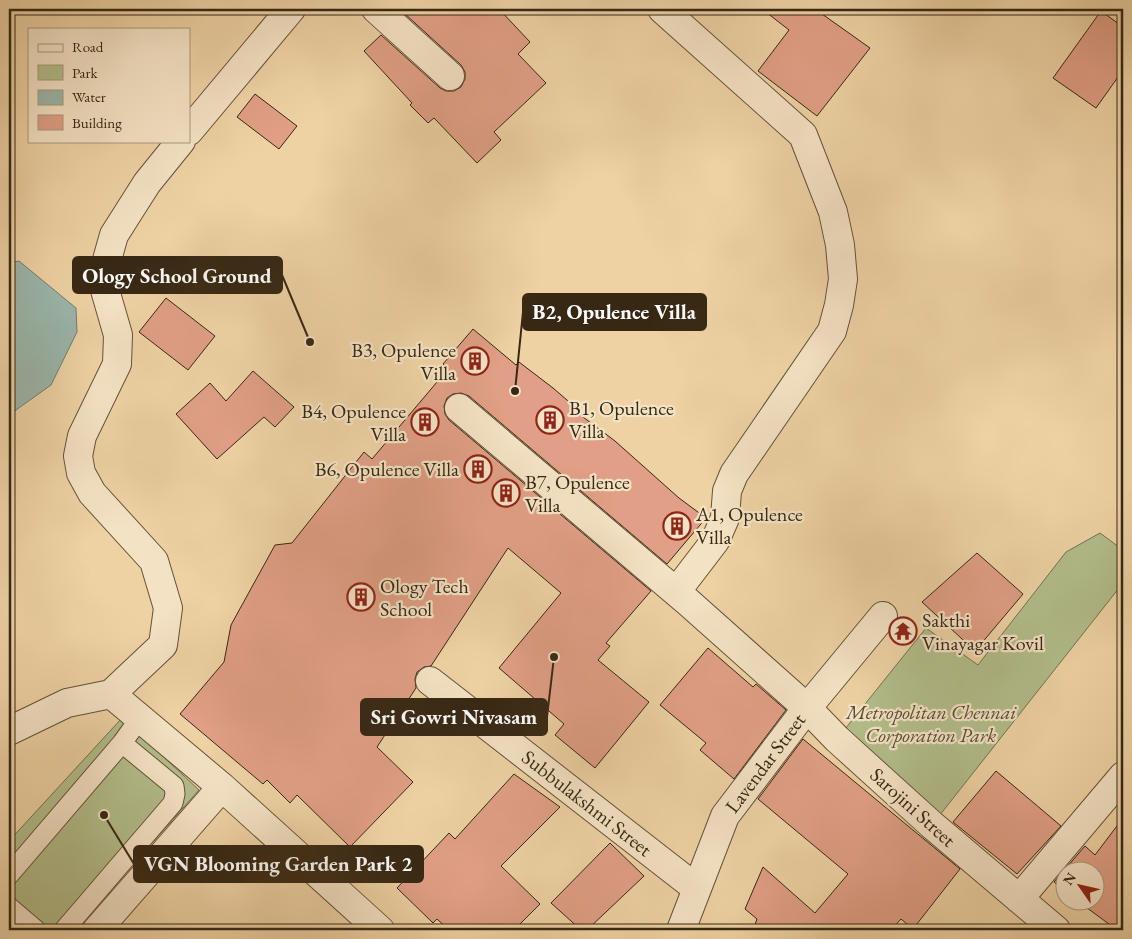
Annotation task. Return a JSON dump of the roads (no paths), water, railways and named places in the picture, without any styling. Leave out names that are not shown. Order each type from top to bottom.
[{"type":"street","points":[[190,130],[291,9]]},
{"type":"street","points":[[376,9],[450,76]]},
{"type":"street","points":[[662,9],[803,135],[833,212],[840,245],[843,278],[839,305],[832,331],[734,474],[727,490],[725,518],[715,541],[668,586]]},
{"type":"street","points":[[9,731],[68,702],[111,694],[163,645],[168,608],[154,561],[92,493],[81,473],[78,456],[82,436],[117,364],[118,335],[105,290],[105,267],[114,234],[147,184],[180,142]]},
{"type":"street","name":"Sarojini Street","points":[[459,408],[668,586],[807,708],[837,739],[895,792],[1056,930]]},
{"type":"street","name":"Lavendar Street","points":[[681,930],[725,816],[807,708],[883,616]]},
{"type":"street","name":"Subbulakshmi Street","points":[[430,682],[696,888]]},
{"type":"street","points":[[111,694],[222,787],[380,930]]},
{"type":"street","points":[[1019,899],[1123,776]]},
{"type":"street","points":[[97,930],[222,787]]},
{"type":"lane","points":[[9,875],[122,743],[140,718]]},
{"type":"lane","points":[[64,930],[173,803],[174,786],[122,743]]},
{"type":"lane","points":[[9,907],[36,930]]},
{"type":"water","points":[[19,261],[76,308],[77,332],[51,385],[9,415],[9,263]]},
{"type":"place","name":"Ology School Ground","points":[[310,342]]},
{"type":"place","name":"B3, Opulence Villa","points":[[475,361]]},
{"type":"place","name":"B2, Opulence Villa","points":[[515,391]]},
{"type":"place","name":"B1, Opulence Villa","points":[[550,420]]},
{"type":"place","name":"B4, Opulence Villa","points":[[425,422]]},
{"type":"place","name":"B6, Opulence Villa","points":[[478,469]]},
{"type":"place","name":"B7, Opulence Villa","points":[[506,493]]},
{"type":"place","name":"A1, Opulence Villa","points":[[677,526]]},
{"type":"place","name":"Ology Tech School","points":[[361,597]]},
{"type":"place","name":"Sakthi Vinayagar Kovil","points":[[903,631]]},
{"type":"place","name":"Sri Gowri Nivasam","points":[[554,657]]},
{"type":"place","name":"VGN Blooming Garden Park 2","points":[[104,815]]},
{"type":"park label","name":"Metropolitan Chennai Corporation Park","points":[[931,724]]}]
